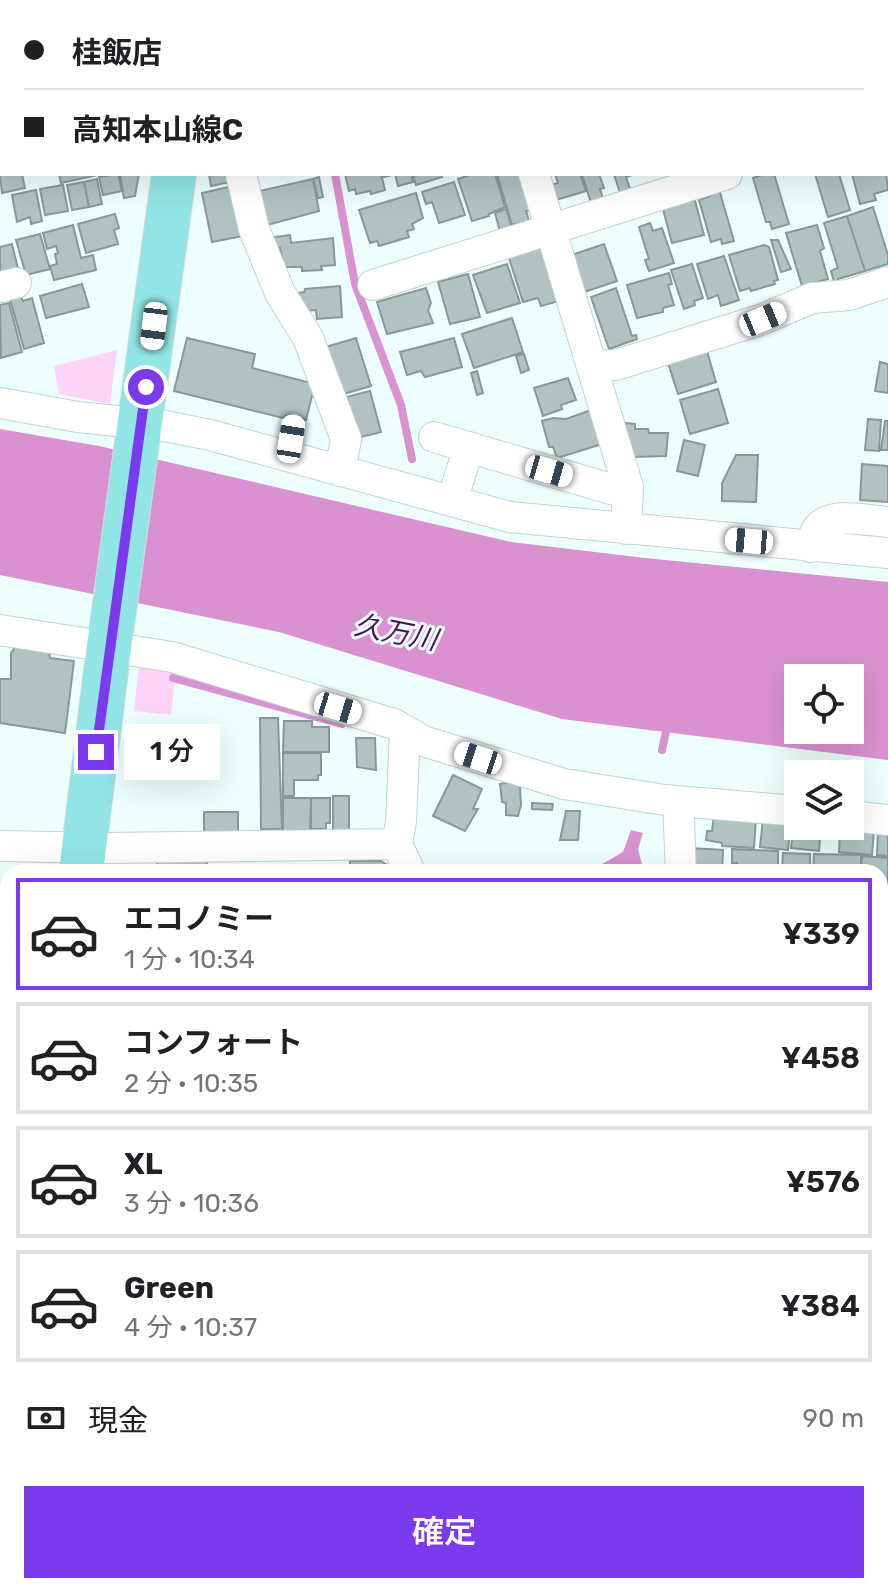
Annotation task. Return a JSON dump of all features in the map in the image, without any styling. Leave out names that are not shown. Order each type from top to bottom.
[{"type":"main road","points":[[83,859],[174,176]]},
{"type":"street","points":[[241,176],[254,229],[280,293],[308,338],[346,439],[340,471]]},
{"type":"street","points":[[535,176],[593,366],[628,494],[626,529]]},
{"type":"street","points":[[373,285],[721,176]]},
{"type":"street","points":[[593,366],[616,365],[763,319],[812,298],[849,295],[888,282]]},
{"type":"street","points":[[0,382],[53,400],[78,417]]},
{"type":"street","points":[[0,403],[78,417],[140,433],[210,435],[510,517],[888,553]]},
{"type":"street","points":[[434,437],[628,494]]},
{"type":"street","points":[[452,501],[469,447]]},
{"type":"street","points":[[810,547],[817,529],[829,522],[850,519],[888,522]]},
{"type":"street","points":[[0,630],[111,632],[172,657],[394,724],[423,741],[564,784],[678,801],[784,810]]},
{"type":"street","points":[[405,731],[401,822],[397,844],[406,864]]},
{"type":"street","points":[[678,801],[681,864]]},
{"type":"street","points":[[864,817],[888,820]]},
{"type":"street","points":[[0,846],[83,859],[196,848],[397,844]]},
{"type":"lane","points":[[288,457],[294,421]]},
{"type":"shaded area","points":[[117,350],[110,404],[59,394],[54,366]]},
{"type":"shaded area","points":[[139,664],[176,670],[171,715],[134,711]]},
{"type":"water","name":"久万川","points":[[0,429],[99,446],[511,542],[888,582],[888,760],[562,719],[279,632],[0,575]]},
{"type":"water","points":[[631,830],[643,833],[638,849],[642,864],[602,864],[623,852]]},
{"type":"building","points":[[0,176],[22,176],[25,188],[2,193]]},
{"type":"building","points":[[59,176],[93,176],[61,183]]},
{"type":"building","points":[[118,176],[122,191],[103,195],[99,177]]},
{"type":"building","points":[[120,176],[139,176],[135,196],[124,198]]},
{"type":"building","points":[[209,176],[228,176],[230,182],[211,186]]},
{"type":"building","points":[[345,176],[382,176],[385,190],[371,194],[370,191],[356,194],[355,189],[349,191]]},
{"type":"building","points":[[396,176],[412,176],[413,182],[398,186]]},
{"type":"building","points":[[414,176],[442,177],[416,185]]},
{"type":"building","points":[[496,176],[505,207],[472,221],[458,179]]},
{"type":"building","points":[[498,176],[524,176],[534,210],[526,211],[529,221],[512,225]]},
{"type":"building","points":[[556,176],[581,176],[586,191],[556,200],[551,185],[558,183]]},
{"type":"building","points":[[583,176],[600,176],[604,188],[600,189],[603,199],[591,203]]},
{"type":"building","points":[[615,176],[629,176],[626,177],[631,192],[621,196]]},
{"type":"building","points":[[775,176],[789,224],[772,229],[770,222],[766,222],[753,178]]},
{"type":"building","points":[[816,176],[840,176],[850,210],[828,217]]},
{"type":"building","points":[[853,176],[886,176],[888,190],[874,194],[876,200],[860,204]]},
{"type":"building","points":[[319,177],[323,197],[318,198],[313,179]]},
{"type":"building","points":[[97,179],[102,204],[89,207],[84,182]]},
{"type":"building","points":[[313,179],[319,211],[267,225],[255,192]]},
{"type":"building","points":[[84,182],[89,207],[72,210],[67,185]]},
{"type":"building","points":[[454,182],[465,215],[439,223],[432,202],[426,204],[422,192]]},
{"type":"building","points":[[63,185],[68,211],[45,215],[40,189]]},
{"type":"building","points":[[233,186],[243,236],[212,242],[202,193]]},
{"type":"building","points":[[719,189],[734,241],[722,244],[721,239],[711,242],[699,200]]},
{"type":"building","points":[[36,190],[42,221],[31,224],[30,217],[17,222],[12,195]]},
{"type":"building","points":[[416,193],[423,218],[412,224],[414,229],[407,231],[409,237],[379,246],[377,241],[370,243],[359,210]]},
{"type":"building","points":[[694,197],[704,235],[672,243],[663,209]]},
{"type":"building","points":[[873,207],[888,264],[865,271],[847,216]]},
{"type":"building","points":[[506,209],[512,228],[500,232],[495,213]]},
{"type":"building","points":[[115,214],[119,228],[114,230],[118,244],[86,253],[78,224]]},
{"type":"building","points":[[847,216],[865,271],[838,279],[839,284],[835,285],[831,271],[838,268],[824,223]]},
{"type":"building","points":[[650,223],[653,231],[662,228],[674,263],[649,271],[645,260],[649,259],[639,227]]},
{"type":"building","points":[[73,225],[81,258],[93,255],[96,270],[54,280],[50,266],[57,264],[55,254],[58,253],[56,246],[47,249],[43,233]]},
{"type":"building","points":[[817,225],[828,279],[802,286],[786,233]]},
{"type":"building","points":[[40,234],[50,269],[26,275],[16,240]]},
{"type":"building","points":[[290,235],[291,243],[333,238],[335,265],[321,266],[322,270],[302,271],[302,267],[284,267],[280,248],[268,250],[266,238]]},
{"type":"building","points":[[771,240],[778,240],[791,269],[781,272]]},
{"type":"building","points":[[12,244],[18,269],[0,273],[0,247]]},
{"type":"building","points":[[604,244],[617,281],[584,292],[572,255]]},
{"type":"building","points":[[764,245],[769,247],[778,280],[774,281],[775,284],[751,291],[750,288],[740,291],[729,255]]},
{"type":"building","points":[[534,247],[547,251],[562,300],[541,306],[538,298],[523,302],[508,255]]},
{"type":"building","points":[[724,256],[739,300],[721,306],[718,295],[708,299],[697,264]]},
{"type":"building","points":[[507,264],[520,303],[487,313],[473,275]]},
{"type":"building","points":[[692,264],[703,298],[684,309],[671,270]]},
{"type":"building","points":[[669,273],[672,284],[668,285],[674,305],[663,308],[663,312],[637,318],[627,285]]},
{"type":"building","points":[[468,274],[480,317],[450,324],[438,282]]},
{"type":"building","points":[[82,284],[89,307],[46,318],[40,296]]},
{"type":"building","points":[[340,286],[342,317],[317,319],[316,310],[303,311],[299,306],[298,293],[305,289]]},
{"type":"building","points":[[426,288],[433,323],[387,334],[377,302]]},
{"type":"building","points":[[616,288],[632,336],[636,335],[637,339],[609,349],[591,297]]},
{"type":"building","points":[[19,293],[23,301],[32,298],[44,343],[24,349],[9,295]]},
{"type":"building","points":[[9,303],[22,352],[1,358],[0,305]]},
{"type":"building","points":[[512,318],[523,352],[474,368],[462,334]]},
{"type":"building","points":[[187,338],[255,354],[252,368],[315,384],[306,420],[283,418],[174,391]]},
{"type":"building","points":[[356,338],[371,386],[340,395],[326,347]]},
{"type":"building","points":[[454,338],[462,367],[425,377],[421,371],[407,375],[400,352]]},
{"type":"building","points":[[706,348],[716,382],[678,394],[668,363]]},
{"type":"building","points":[[524,354],[529,370],[521,373],[516,356]]},
{"type":"building","points":[[880,362],[888,364],[888,393],[875,391]]},
{"type":"building","points":[[477,371],[483,393],[477,395],[471,373]]},
{"type":"building","points":[[568,378],[576,400],[543,416],[534,388]]},
{"type":"building","points":[[718,389],[728,423],[690,434],[680,400]]},
{"type":"building","points":[[370,391],[381,432],[353,439],[343,398]]},
{"type":"building","points":[[591,410],[602,444],[557,458],[553,447],[549,447],[542,421],[566,419]]},
{"type":"building","points":[[868,419],[881,420],[879,451],[865,450]]},
{"type":"building","points":[[885,421],[888,421],[888,450],[881,450]]},
{"type":"building","points":[[625,423],[635,424],[635,429],[648,429],[649,433],[668,433],[666,456],[633,457],[624,433]]},
{"type":"building","points":[[684,440],[705,445],[698,476],[677,471]]},
{"type":"building","points":[[736,455],[758,455],[756,502],[722,501],[722,483]]},
{"type":"building","points":[[862,464],[888,466],[888,502],[860,500]]},
{"type":"building","points":[[16,646],[49,650],[50,658],[74,661],[65,733],[0,723],[0,679],[11,679],[11,653]]},
{"type":"building","points":[[260,718],[278,718],[282,829],[261,829]]},
{"type":"building","points":[[284,721],[312,721],[312,727],[329,727],[329,752],[283,752]]},
{"type":"building","points":[[133,727],[182,732],[177,777],[128,772]]},
{"type":"building","points":[[356,738],[375,738],[376,770],[357,767]]},
{"type":"building","points":[[283,753],[321,753],[321,775],[318,775],[318,780],[294,780],[294,796],[283,796]]},
{"type":"building","points":[[453,775],[482,789],[473,809],[478,809],[465,831],[433,816]]},
{"type":"building","points":[[510,782],[520,787],[518,816],[506,815],[506,803],[502,802],[500,784]]},
{"type":"building","points":[[333,796],[349,796],[349,830],[333,830]]},
{"type":"building","points":[[283,798],[311,798],[310,830],[283,831]]},
{"type":"building","points":[[311,798],[330,798],[330,823],[326,823],[326,829],[311,829]]},
{"type":"building","points":[[532,803],[553,804],[552,810],[532,809]]},
{"type":"building","points":[[566,811],[580,811],[578,840],[560,840]]},
{"type":"building","points":[[204,812],[238,812],[238,833],[204,833]]},
{"type":"building","points":[[714,815],[756,817],[754,848],[722,846],[722,843],[706,840],[707,831],[712,831]]},
{"type":"building","points":[[763,819],[784,820],[784,840],[789,840],[788,850],[760,847]]},
{"type":"building","points":[[864,829],[874,830],[872,855],[839,852],[840,840],[864,840]]},
{"type":"building","points":[[878,833],[888,834],[888,856],[877,855]]},
{"type":"building","points":[[792,840],[820,840],[819,851],[791,848]]},
{"type":"building","points":[[690,848],[723,850],[722,864],[689,864]]},
{"type":"building","points":[[732,849],[778,851],[778,864],[732,863]]},
{"type":"building","points":[[783,853],[810,854],[810,864],[782,864]]},
{"type":"building","points":[[814,854],[861,855],[861,864],[813,864]]},
{"type":"building","points":[[862,856],[888,858],[888,864],[862,864]]},
{"type":"building","points":[[157,861],[207,861],[207,864],[157,864]]},
{"type":"building","points":[[350,861],[381,861],[386,864],[350,864]]},
{"type":"waterway","points":[[335,176],[355,284],[401,405],[412,459]]},
{"type":"waterway","points":[[173,678],[342,724]]},
{"type":"waterway","points":[[662,750],[668,723]]},
{"type":"route","points":[[96,752],[146,387]]}]
